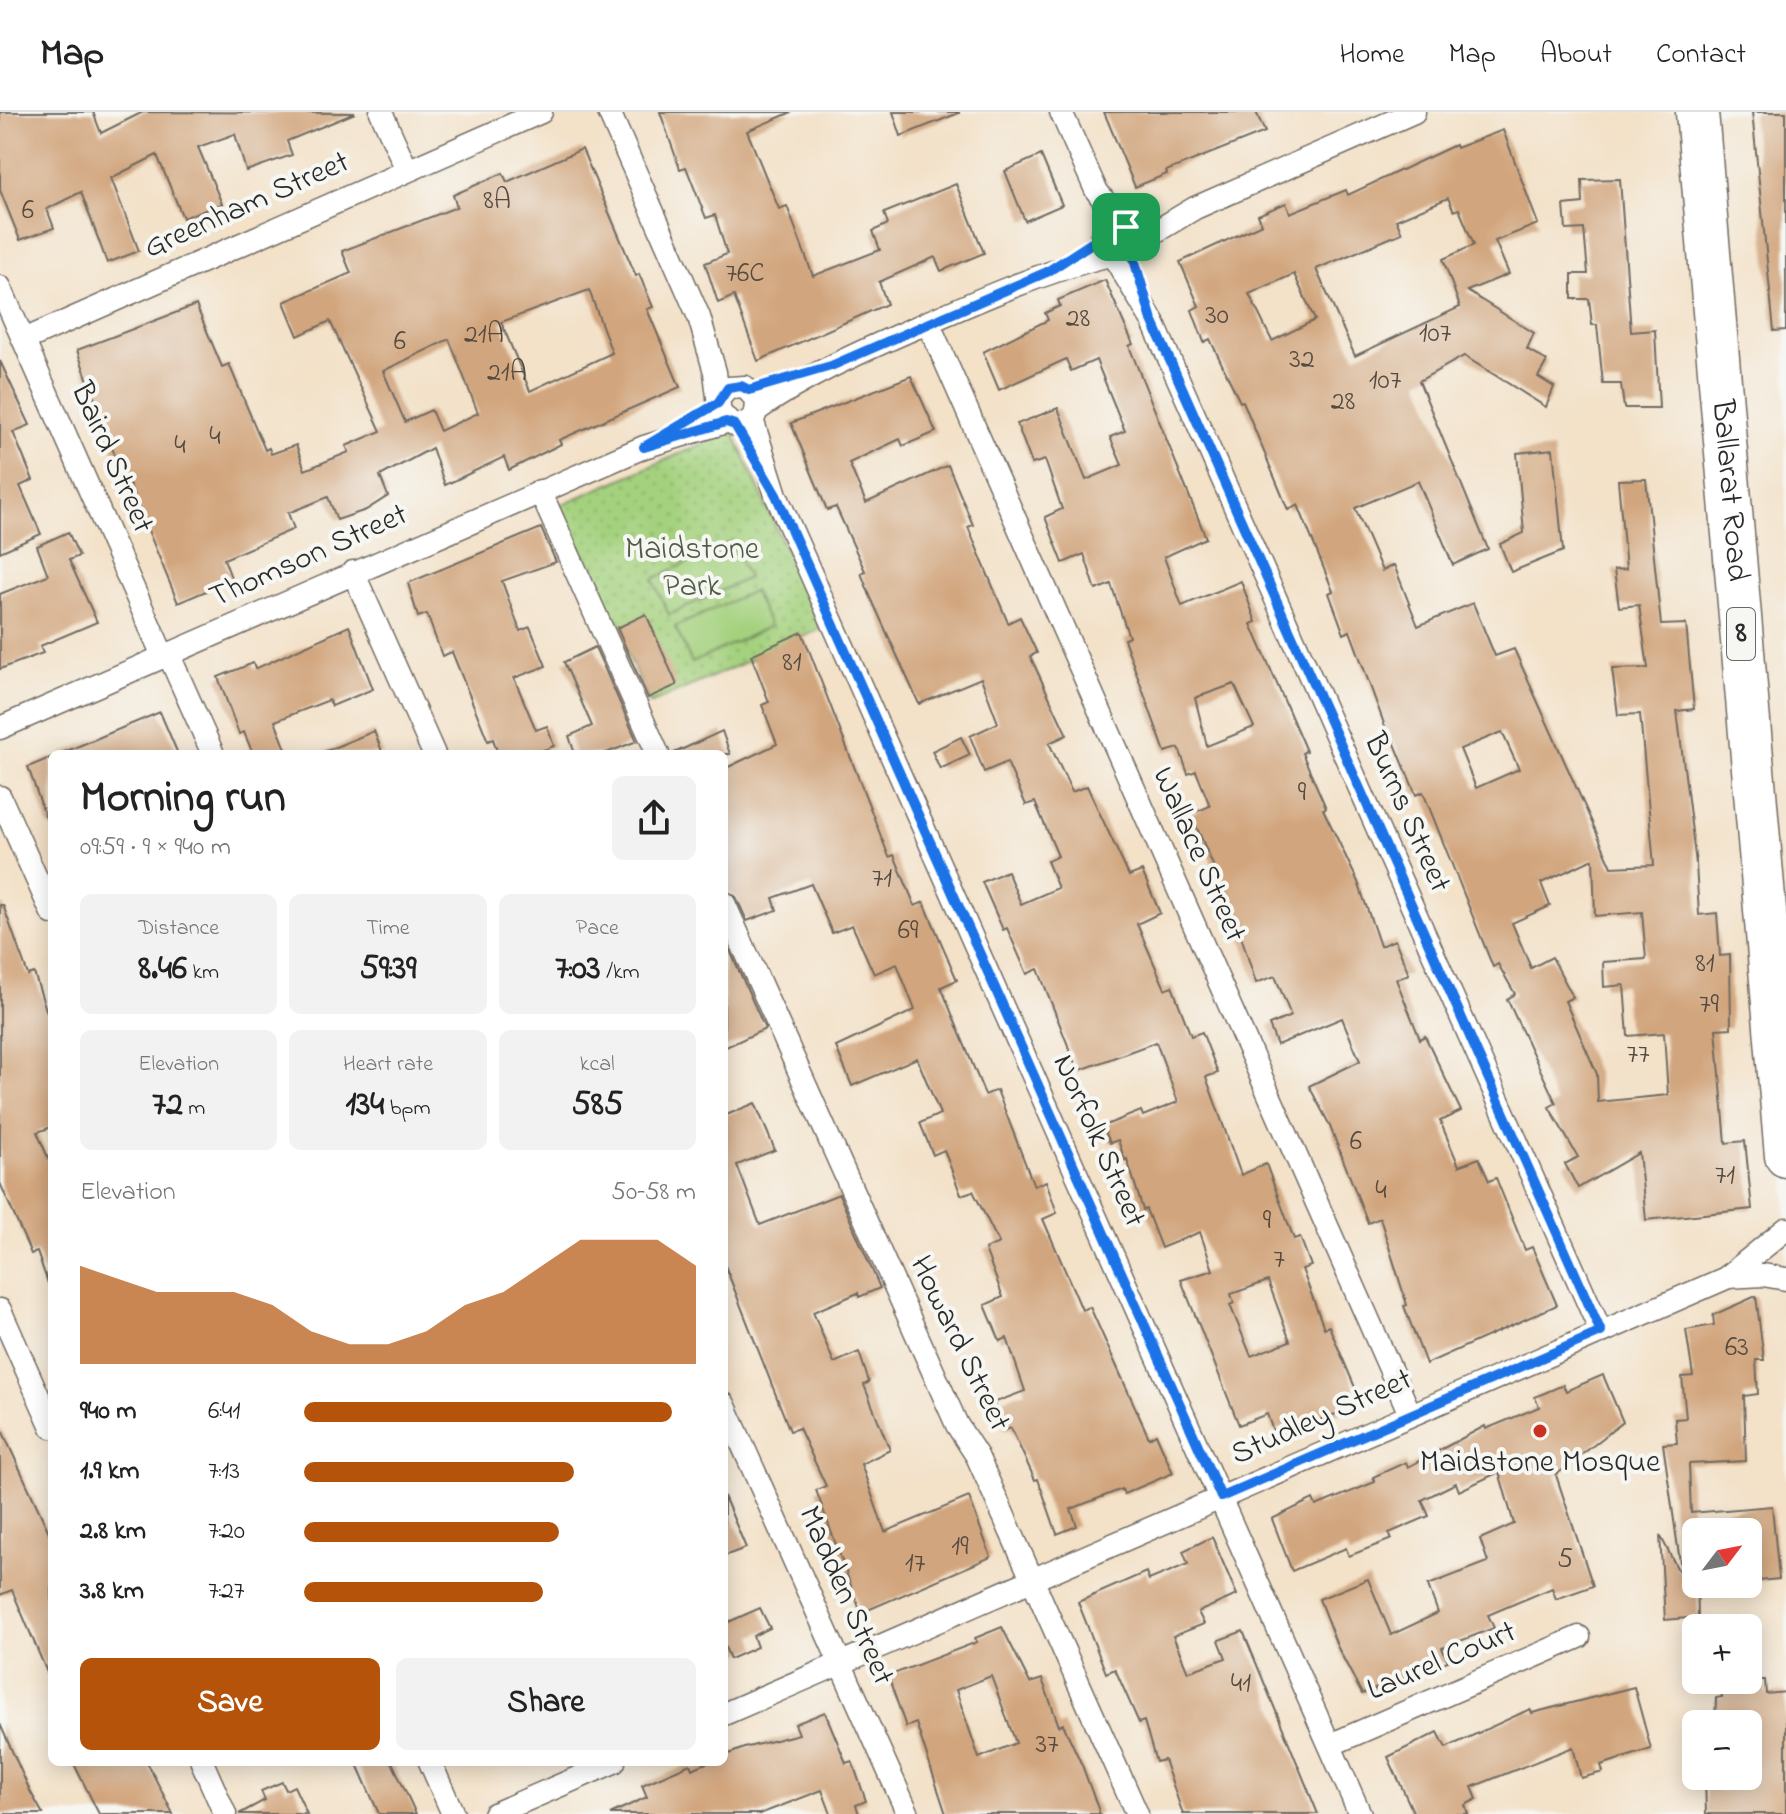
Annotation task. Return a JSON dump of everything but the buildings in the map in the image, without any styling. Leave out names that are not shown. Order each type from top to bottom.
[{"type":"highway","name":"Ballarat Road","points":[[1697,112],[1786,1156]]},
{"type":"street","points":[[381,112],[407,170]]},
{"type":"street","name":"Greenham Street","points":[[24,340],[541,112]]},
{"type":"street","name":"Norfolk Street","points":[[609,112],[1360,1814]]},
{"type":"street","name":"Burns Street","points":[[1061,112],[1601,1332]]},
{"type":"street","name":"Thomson Street","points":[[0,728],[1414,112]]},
{"type":"street","name":"Baird Street","points":[[0,287],[211,750]]},
{"type":"street","name":"Wallace Street","points":[[928,322],[1410,1414]]},
{"type":"street","points":[[540,491],[656,750]]},
{"type":"street","points":[[353,572],[432,750]]},
{"type":"street","points":[[0,797],[48,904]]},
{"type":"street","name":"Howard Street","points":[[728,912],[957,1425],[977,1456],[1137,1814]]},
{"type":"street","name":"Studley Street","points":[[728,1712],[1726,1278],[1786,1229]]},
{"type":"street","name":"Studley Street","points":[[1726,1278],[1763,1275],[1786,1279]]},
{"type":"street","points":[[0,1310],[48,1418]]},
{"type":"street","name":"Madden Street","points":[[728,1413],[908,1814]]},
{"type":"street","name":"Laurel Court","points":[[1330,1745],[1579,1637]]},
{"type":"street","points":[[204,1766],[225,1814]]},
{"type":"street","points":[[432,1766],[453,1814]]},
{"type":"street","points":[[494,1814],[605,1766]]},
{"type":"green space","name":"Maidstone Park","points":[[733,431],[821,629],[650,704],[560,505]]},
{"type":"green space","points":[[731,542],[748,578],[669,615],[653,579]]},
{"type":"green space","points":[[753,591],[770,626],[692,663],[675,627]]},
{"type":"place","name":"Maidstone Mosque","points":[[1540,1431]]},
{"type":"route","points":[[1111,225],[1126,227],[1133,235],[1131,249],[1152,320],[1601,1332],[1221,1497],[776,495],[735,425],[726,422],[644,447],[718,403],[728,388],[741,386],[749,390],[831,366],[1047,272],[1101,237],[1111,225]]}]
